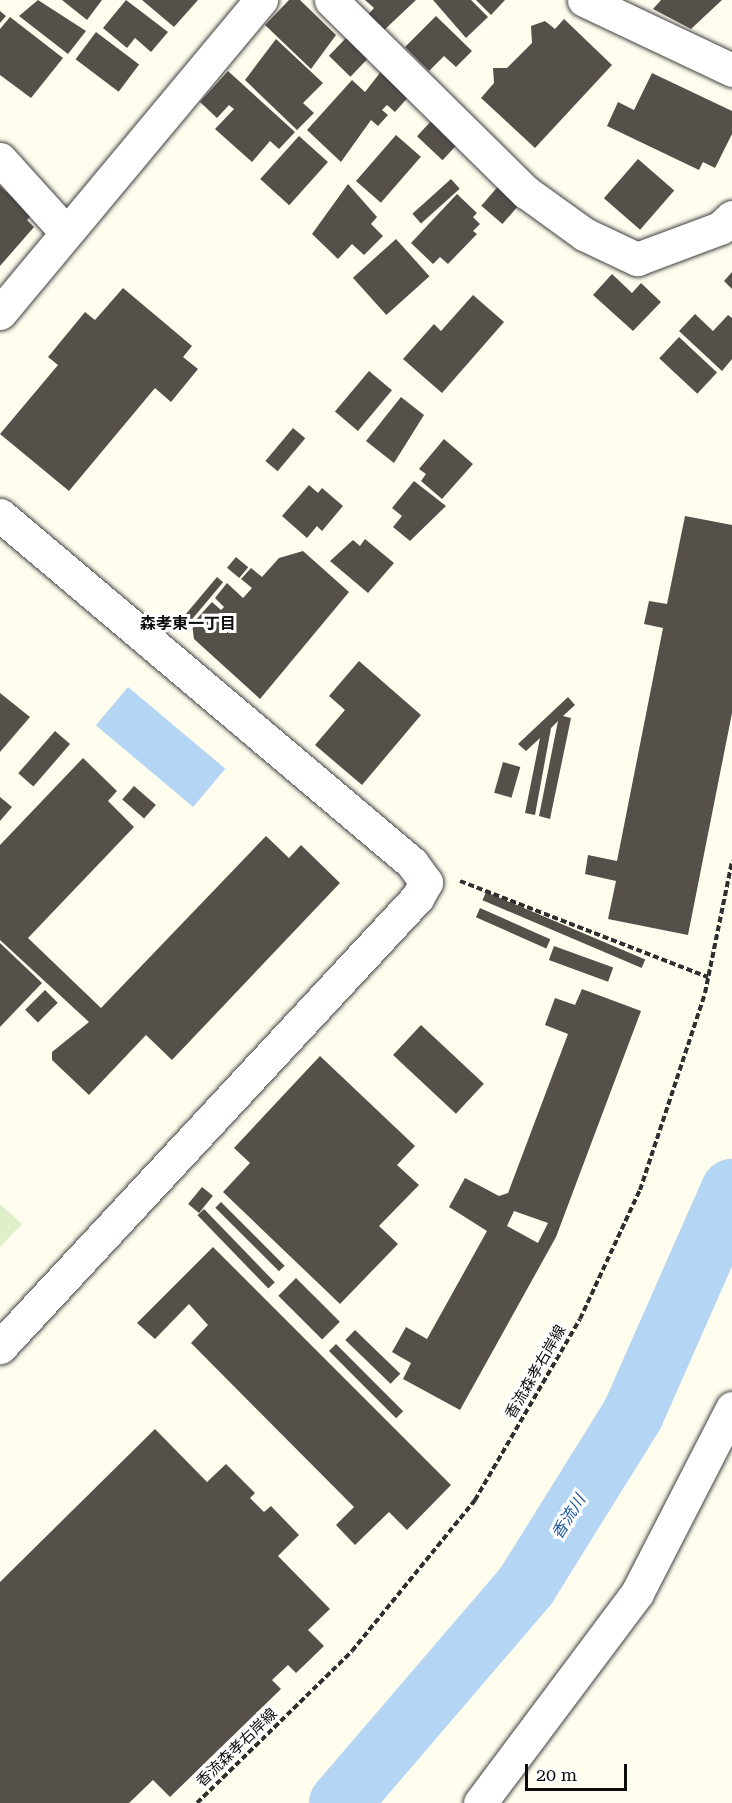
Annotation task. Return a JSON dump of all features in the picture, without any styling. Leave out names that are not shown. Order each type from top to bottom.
[{"type":"street","points":[[0,314],[66,231],[261,0]]},
{"type":"street","points":[[331,0],[526,192],[584,234],[637,259],[720,228],[732,217]]},
{"type":"street","points":[[584,0],[624,8],[732,70]]},
{"type":"street","points":[[0,159],[66,231]]},
{"type":"street","points":[[0,515],[412,863],[426,882],[409,906],[0,1347]]},
{"type":"street","points":[[480,1803],[637,1593],[732,1408]]},
{"type":"path","name":"香流森孝右岸線","points":[[197,1803],[352,1651],[475,1500],[580,1319],[640,1190],[708,977],[732,861]]},
{"type":"path","points":[[426,882],[468,881],[708,977]]},
{"type":"green space","points":[[0,1204],[22,1224],[0,1247]]},
{"type":"water","points":[[128,687],[225,769],[193,807],[96,725]]},
{"type":"building","points":[[38,0],[86,31],[68,54],[19,16]]},
{"type":"building","points":[[62,0],[102,0],[87,20]]},
{"type":"building","points":[[126,0],[168,32],[151,52],[135,38],[127,48],[103,28]]},
{"type":"building","points":[[142,0],[198,0],[174,27]]},
{"type":"building","points":[[289,0],[300,0],[336,35],[311,69],[265,25]]},
{"type":"building","points":[[365,0],[416,0],[382,32],[366,17],[374,8]]},
{"type":"building","points":[[433,0],[471,0],[488,17],[466,38]]},
{"type":"building","points":[[476,0],[505,0],[491,15]]},
{"type":"building","points":[[661,0],[722,0],[691,29],[653,9]]},
{"type":"building","points":[[0,11],[6,16],[0,23]]},
{"type":"building","points":[[436,16],[472,51],[456,67],[444,56],[429,71],[405,47]]},
{"type":"building","points":[[10,17],[63,58],[31,98],[0,75],[0,29]]},
{"type":"building","points":[[564,19],[612,65],[535,148],[481,98],[494,83],[493,68],[507,68],[532,43],[531,26],[545,21],[555,29]]},
{"type":"building","points":[[96,32],[139,64],[119,92],[76,59]]},
{"type":"building","points":[[349,35],[371,56],[350,77],[329,56]]},
{"type":"building","points":[[276,39],[323,83],[303,103],[314,113],[297,130],[245,80]]},
{"type":"building","points":[[383,69],[411,94],[395,112],[387,105],[382,110],[388,115],[378,126],[371,120],[341,162],[307,130],[352,80],[365,92]]},
{"type":"building","points":[[228,71],[295,132],[279,149],[270,141],[252,162],[215,129],[234,109],[229,105],[217,118],[200,102]]},
{"type":"building","points":[[652,73],[732,111],[732,134],[715,168],[703,162],[699,170],[607,126],[618,102],[634,110]]},
{"type":"building","points":[[434,118],[460,142],[443,160],[417,136]]},
{"type":"building","points":[[396,135],[421,157],[381,203],[356,181]]},
{"type":"building","points":[[299,136],[328,162],[289,205],[260,179]]},
{"type":"building","points":[[638,159],[674,190],[640,230],[604,198]]},
{"type":"building","points":[[451,179],[460,189],[421,223],[412,214]]},
{"type":"building","points":[[501,183],[522,201],[502,224],[481,206]]},
{"type":"building","points":[[348,184],[377,217],[371,224],[383,236],[364,255],[352,244],[338,259],[312,234]]},
{"type":"building","points":[[0,186],[32,215],[27,220],[34,227],[0,266]]},
{"type":"building","points":[[457,194],[477,213],[473,217],[480,224],[473,231],[477,234],[448,264],[440,257],[433,264],[411,243]]},
{"type":"building","points":[[396,239],[429,276],[386,315],[353,278]]},
{"type":"building","points":[[732,272],[732,289],[724,281]]},
{"type":"building","points":[[612,274],[632,293],[641,283],[661,302],[633,331],[593,295]]},
{"type":"building","points":[[123,288],[192,346],[183,357],[198,369],[171,402],[155,388],[69,491],[0,434],[58,365],[48,357],[85,312],[95,320]]},
{"type":"building","points":[[473,295],[504,322],[442,393],[403,359],[434,324],[441,331]]},
{"type":"building","points":[[695,314],[713,331],[728,315],[732,318],[732,359],[722,371],[679,331]]},
{"type":"building","points":[[679,337],[717,372],[697,394],[659,358]]},
{"type":"building","points":[[369,371],[392,390],[358,431],[335,412]]},
{"type":"building","points":[[401,397],[424,415],[394,463],[366,441]]},
{"type":"building","points":[[293,428],[305,438],[278,471],[265,461]]},
{"type":"building","points":[[444,439],[473,464],[442,499],[421,481],[426,474],[419,469]]},
{"type":"building","points":[[414,481],[446,506],[410,541],[393,527],[402,516],[392,508]]},
{"type":"building","points":[[309,485],[318,493],[322,488],[343,506],[322,531],[317,526],[307,538],[282,516]]},
{"type":"building","points":[[685,516],[732,525],[732,713],[688,935],[608,919],[616,881],[585,874],[588,855],[617,861],[663,628],[644,624],[649,601],[667,604]]},
{"type":"building","points":[[365,539],[394,563],[368,593],[330,561],[353,540],[360,546]]},
{"type":"building","points":[[303,551],[349,592],[260,699],[194,639],[192,624],[212,602],[221,610],[224,607],[215,598],[227,583],[243,598],[252,588],[241,579],[251,568],[262,577],[279,558]]},
{"type":"building","points":[[236,557],[248,567],[239,578],[227,568]]},
{"type":"building","points":[[217,577],[223,582],[191,620],[185,615]]},
{"type":"building","points":[[359,661],[421,715],[362,785],[315,745],[345,710],[329,696]]},
{"type":"building","points":[[0,693],[30,717],[0,752]]},
{"type":"building","points":[[568,697],[575,705],[563,716],[571,718],[550,819],[539,816],[558,721],[551,728],[535,815],[525,813],[540,738],[526,751],[518,744]]},
{"type":"building","points":[[55,731],[70,744],[33,786],[18,773]]},
{"type":"building","points":[[83,758],[117,791],[108,801],[134,827],[28,938],[101,1008],[266,836],[289,858],[301,845],[340,883],[172,1060],[146,1035],[89,1095],[52,1060],[52,1052],[89,1022],[0,940],[0,845]]},
{"type":"building","points":[[503,762],[520,767],[511,798],[494,793]]},
{"type":"building","points":[[134,786],[156,805],[144,819],[122,800]]},
{"type":"building","points":[[0,797],[12,807],[0,821]]},
{"type":"building","points":[[486,892],[645,960],[642,968],[482,900]]},
{"type":"building","points":[[480,908],[550,939],[546,948],[476,917]]},
{"type":"building","points":[[0,943],[42,983],[0,1027]]},
{"type":"building","points":[[554,946],[613,968],[608,982],[549,960]]},
{"type":"building","points":[[582,989],[641,1011],[556,1237],[460,1410],[403,1379],[411,1363],[392,1352],[406,1327],[427,1339],[487,1231],[449,1207],[465,1178],[499,1196],[508,1193],[568,1034],[545,1025],[555,998],[575,1005]],"holes":[[[514,1211],[548,1223],[538,1243],[507,1226]]]},
{"type":"building","points":[[45,990],[58,1003],[38,1023],[25,1010]]},
{"type":"building","points":[[421,1025],[484,1084],[456,1114],[393,1055]]},
{"type":"building","points":[[320,1056],[415,1146],[397,1165],[419,1185],[379,1226],[398,1244],[340,1304],[223,1192],[250,1163],[234,1148]]},
{"type":"building","points":[[202,1187],[213,1196],[199,1213],[188,1204]]},
{"type":"building","points":[[221,1202],[285,1266],[279,1271],[215,1208]]},
{"type":"building","points":[[204,1209],[275,1282],[268,1289],[198,1215]]},
{"type":"building","points":[[213,1247],[451,1485],[407,1530],[389,1512],[355,1545],[336,1525],[354,1507],[191,1343],[208,1325],[189,1304],[155,1339],[137,1323]]},
{"type":"building","points":[[296,1278],[340,1322],[322,1340],[278,1296]]},
{"type":"building","points":[[355,1330],[400,1374],[391,1384],[345,1340]]},
{"type":"building","points":[[336,1344],[403,1411],[396,1418],[329,1351]]},
{"type":"building","points":[[155,1429],[207,1482],[226,1464],[255,1493],[250,1498],[264,1512],[271,1506],[299,1535],[278,1556],[330,1609],[308,1630],[324,1646],[296,1673],[288,1665],[272,1680],[281,1689],[170,1797],[153,1780],[129,1803],[0,1803],[0,1582]]},
{"type":"waterway","name":"香流川","points":[[340,1803],[526,1586],[633,1414],[732,1190]]},
{"type":"district","name":"森孝東一丁目","points":[[188,624]]}]
